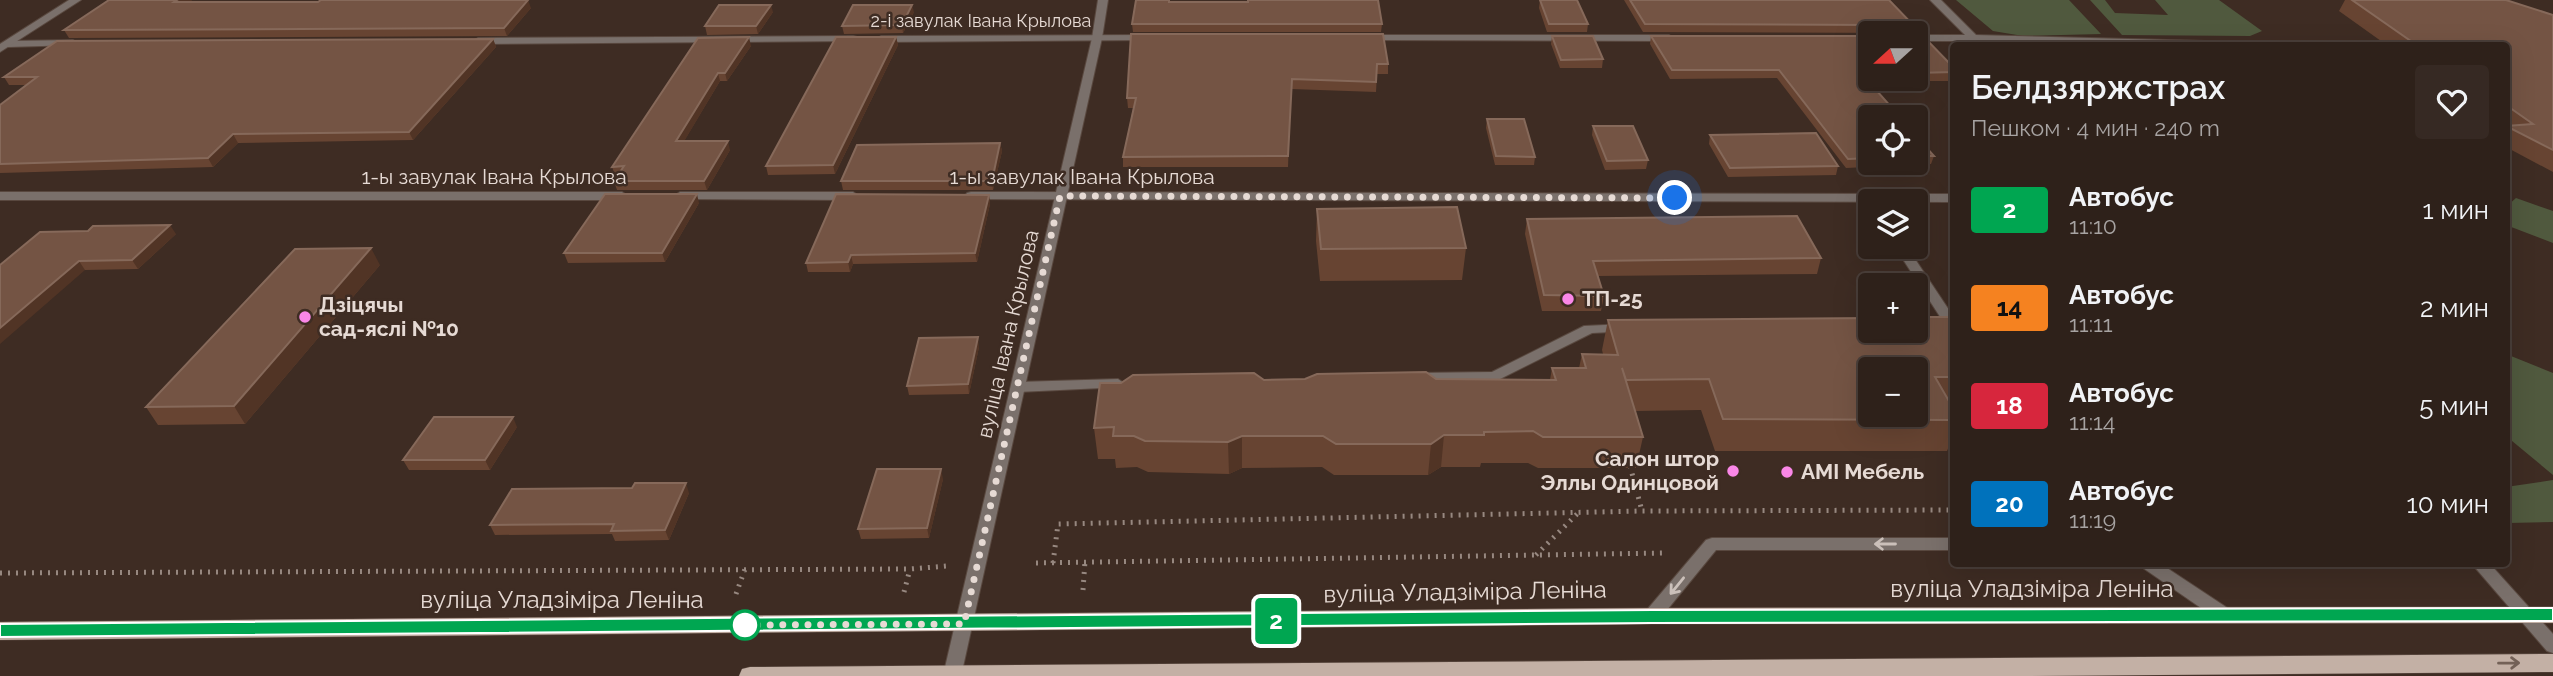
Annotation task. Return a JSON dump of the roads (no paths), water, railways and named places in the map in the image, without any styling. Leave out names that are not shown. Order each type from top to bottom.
[{"type":"main road","name":"вуліца Уладзіміра Леніна","points":[[0,631],[1652,616],[2553,615]]},
{"type":"main road","points":[[750,676],[2553,663]]},
{"type":"street","points":[[4,46],[76,0]]},
{"type":"street","name":"вуліца Івана Крылова","points":[[952,675],[1097,38],[1103,0]]},
{"type":"street","points":[[1935,0],[1978,42]]},
{"type":"street","name":"2-і завулак Івана Крылова","points":[[874,39],[1152,38]]},
{"type":"street","points":[[1360,38],[1677,38]]},
{"type":"street","name":"2-і завулак Івана Крылова","points":[[469,41],[860,39]]},
{"type":"street","points":[[1928,39],[1978,42]]},
{"type":"street","points":[[4,46],[92,43]]},
{"type":"street","name":"1-ы завулак Івана Крылова","points":[[0,196],[642,196]]},
{"type":"street","points":[[670,196],[865,196]]},
{"type":"street","name":"1-ы завулак Івана Крылова","points":[[963,196],[1858,200]]},
{"type":"street","name":"1-ы завулак Івана Крылова","points":[[1928,199],[1950,198]]},
{"type":"street","points":[[1909,259],[1950,321]]},
{"type":"street","points":[[1939,324],[1950,323]]},
{"type":"street","points":[[1396,379],[1494,377],[1589,329],[1643,328]]},
{"type":"street","points":[[1018,387],[1131,384]]},
{"type":"street","points":[[1652,616],[1712,544],[1950,544]]},
{"type":"street","points":[[2153,567],[2223,614]]},
{"type":"street","points":[[2483,567],[2553,646]]},
{"type":"place","name":"ТП-25","points":[[1568,299]]},
{"type":"place","name":"Дзіцячы сад-яслі №10","points":[[305,317]]},
{"type":"place","name":"Салон штор Эллы Одинцовой","points":[[1733,471]]},
{"type":"place","name":"AMI Мебель","points":[[1787,472]]}]
